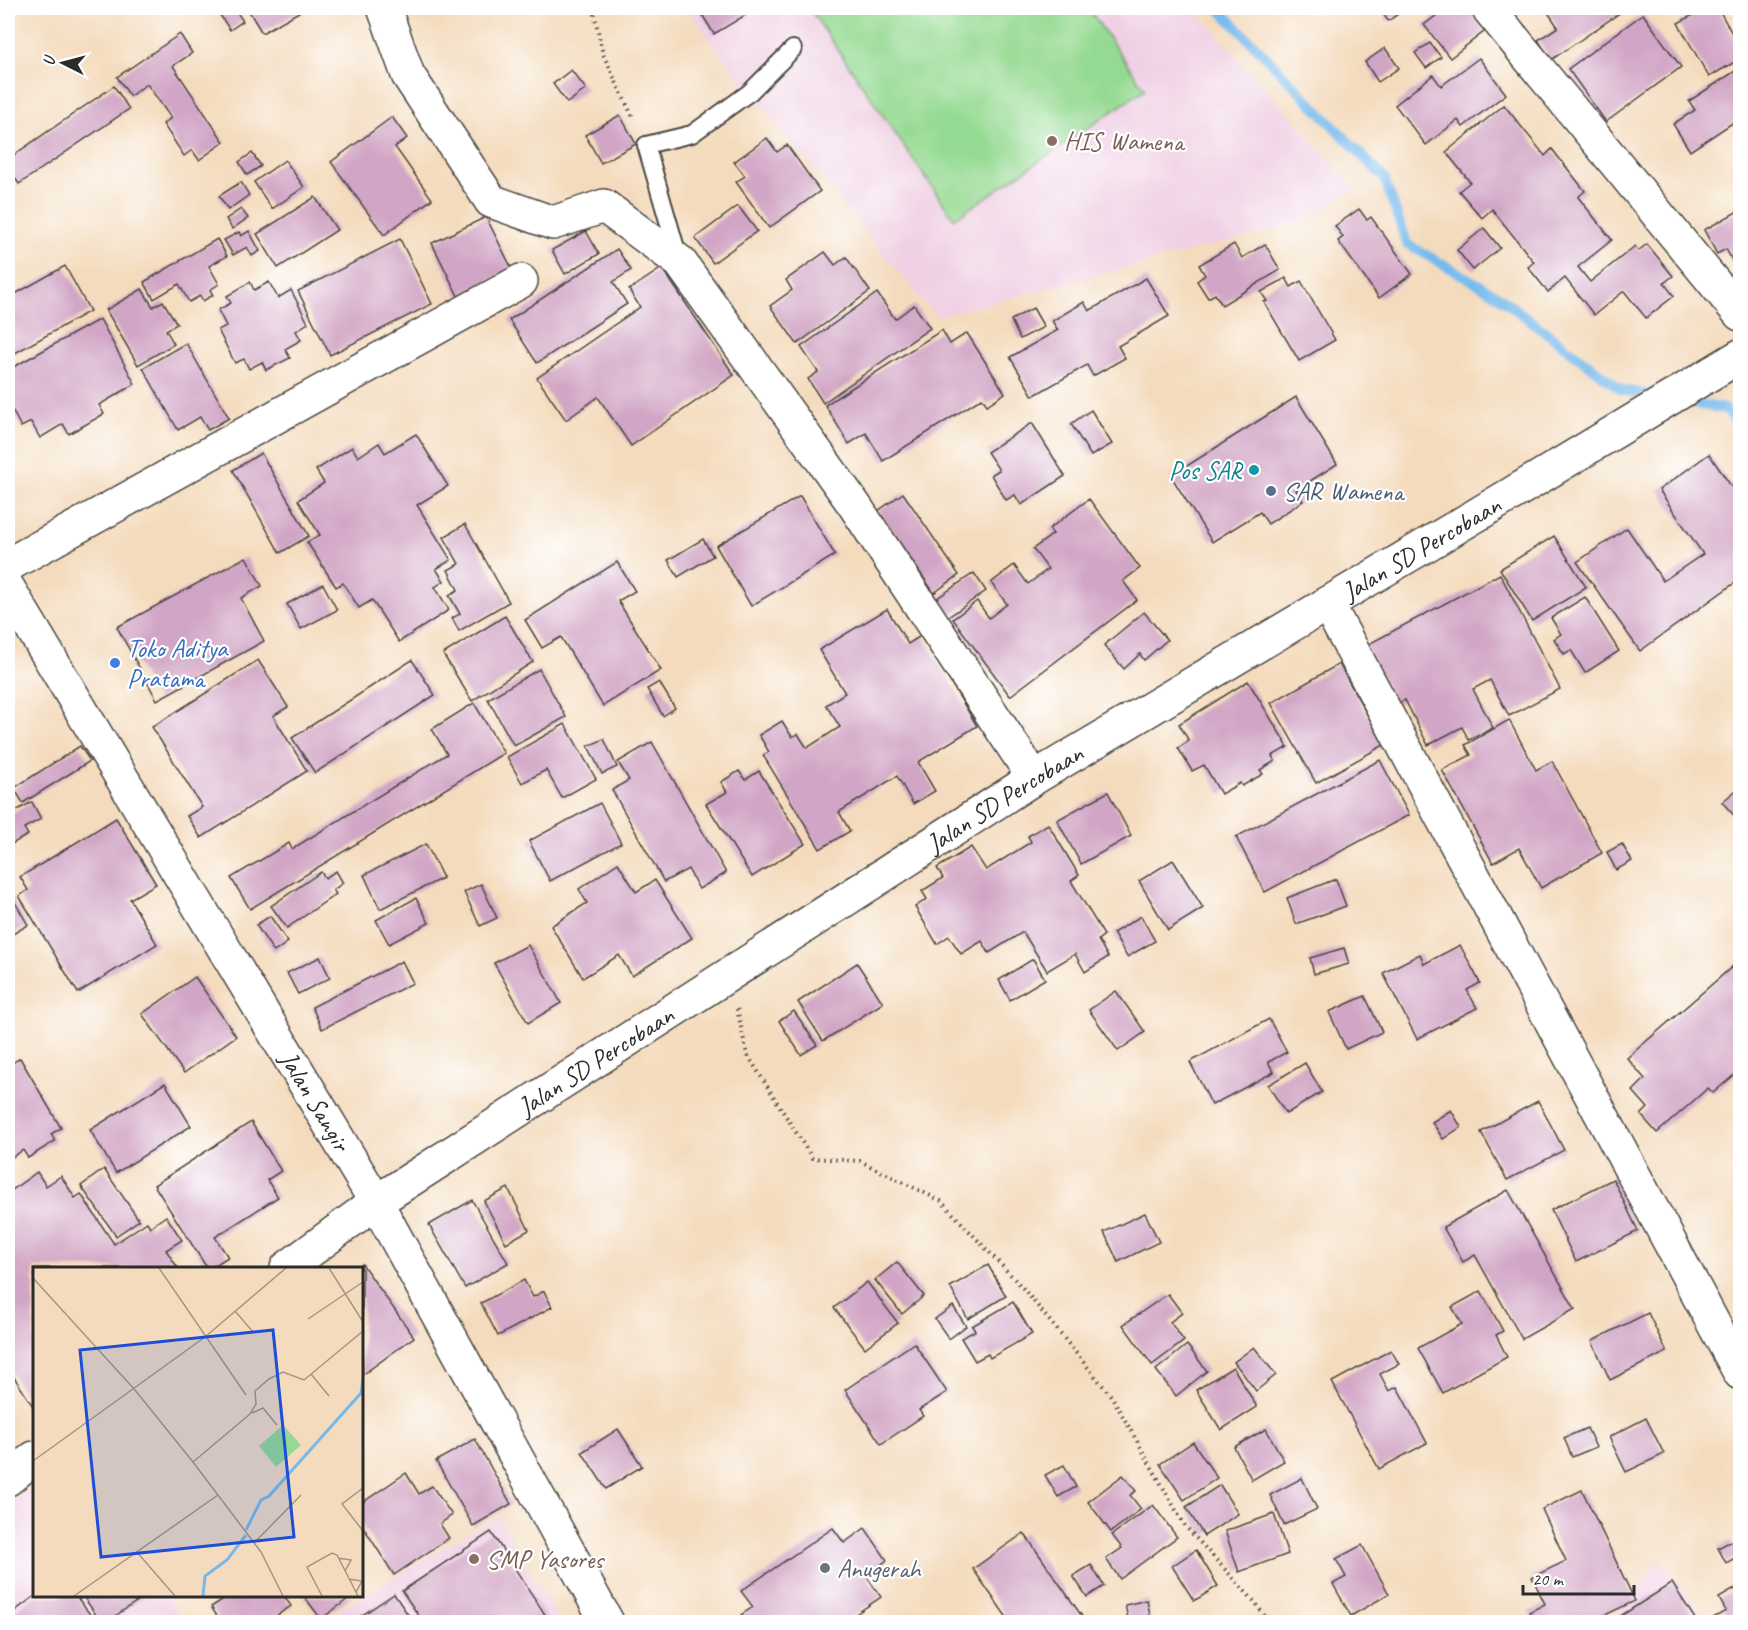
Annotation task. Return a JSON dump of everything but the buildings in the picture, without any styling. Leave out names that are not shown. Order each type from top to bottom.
[{"type":"street","points":[[384,8],[408,75],[491,201],[553,223],[603,206],[680,262],[855,506],[1034,778]]},
{"type":"street","points":[[1488,8],[1740,314]]},
{"type":"street","points":[[8,565],[521,281]]},
{"type":"street","name":"Jalan SD Percobaan","points":[[290,1267],[376,1202],[1034,778],[1727,364]]},
{"type":"street","name":"Jalan Sangir","points":[[8,588],[376,1202],[607,1623]]},
{"type":"street","points":[[1327,603],[1730,1329],[1740,1373]]},
{"type":"street","points":[[8,1479],[33,1459]]},
{"type":"lane","points":[[680,262],[646,145],[692,134],[750,93],[793,49]]},
{"type":"path","points":[[593,8],[603,54],[646,145]]},
{"type":"path","points":[[730,973],[747,1054],[812,1158],[860,1161],[941,1201],[1022,1287],[1112,1397],[1185,1526],[1256,1602],[1269,1623]]},
{"type":"shaded area","name":"HIS Wamena","points":[[686,8],[1193,8],[1356,189],[1313,214],[1277,229],[936,317],[750,92]]},
{"type":"shaded area","points":[[33,1486],[33,1597],[167,1597],[184,1622],[8,1622],[8,1506]]},
{"type":"shaded area","name":"SMP Yasores","points":[[498,1516],[560,1622],[322,1622]]},
{"type":"shaded area","points":[[1661,1560],[1709,1622],[1610,1622]]},
{"type":"green space","points":[[809,8],[1088,8],[1145,89],[954,219]]},
{"type":"waterway","points":[[1218,8],[1384,178],[1407,244],[1494,293],[1622,390],[1659,397]]},
{"type":"waterway","points":[[1680,401],[1725,409],[1740,426]]},
{"type":"place","name":"HIS Wamena","points":[[1052,141]]},
{"type":"place","name":"Pos SAR","points":[[1254,470]]},
{"type":"place","name":"SAR Wamena","points":[[1271,491]]},
{"type":"place","name":"Toko Aditya Pratama","points":[[115,663]]},
{"type":"place","name":"SMP Yasores","points":[[474,1559]]},
{"type":"place","name":"Anugerah","points":[[825,1568]]}]
